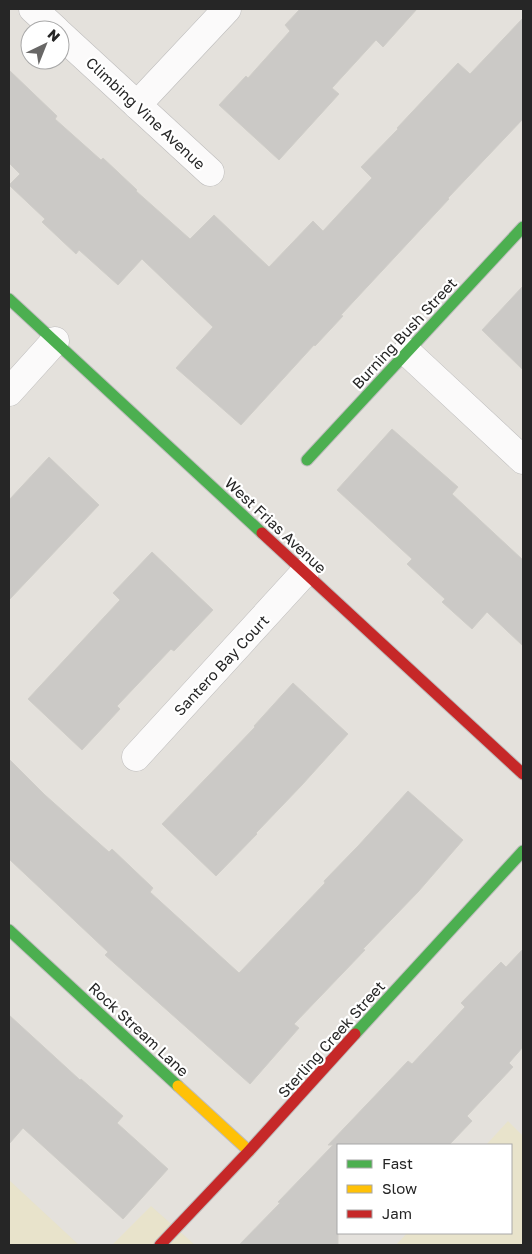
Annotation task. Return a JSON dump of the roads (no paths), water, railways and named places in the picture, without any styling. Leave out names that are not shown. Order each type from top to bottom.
[{"type":"street","points":[[33,9],[45,20]]},
{"type":"street","points":[[137,105],[227,9]]},
{"type":"street","name":"Climbing Vine Avenue","points":[[70,43],[210,172]]},
{"type":"street","name":"Burning Bush Street","points":[[307,460],[523,227]]},
{"type":"street","name":"West Frias Avenue","points":[[9,299],[523,774]]},
{"type":"street","points":[[9,392],[55,341]]},
{"type":"street","points":[[407,352],[523,460]]},
{"type":"street","name":"Santero Bay Court","points":[[136,757],[306,572]]},
{"type":"street","name":"Sterling Creek Street","points":[[160,1245],[249,1151],[523,851]]},
{"type":"street","name":"Rock Stream Lane","points":[[9,930],[249,1151]]}]
